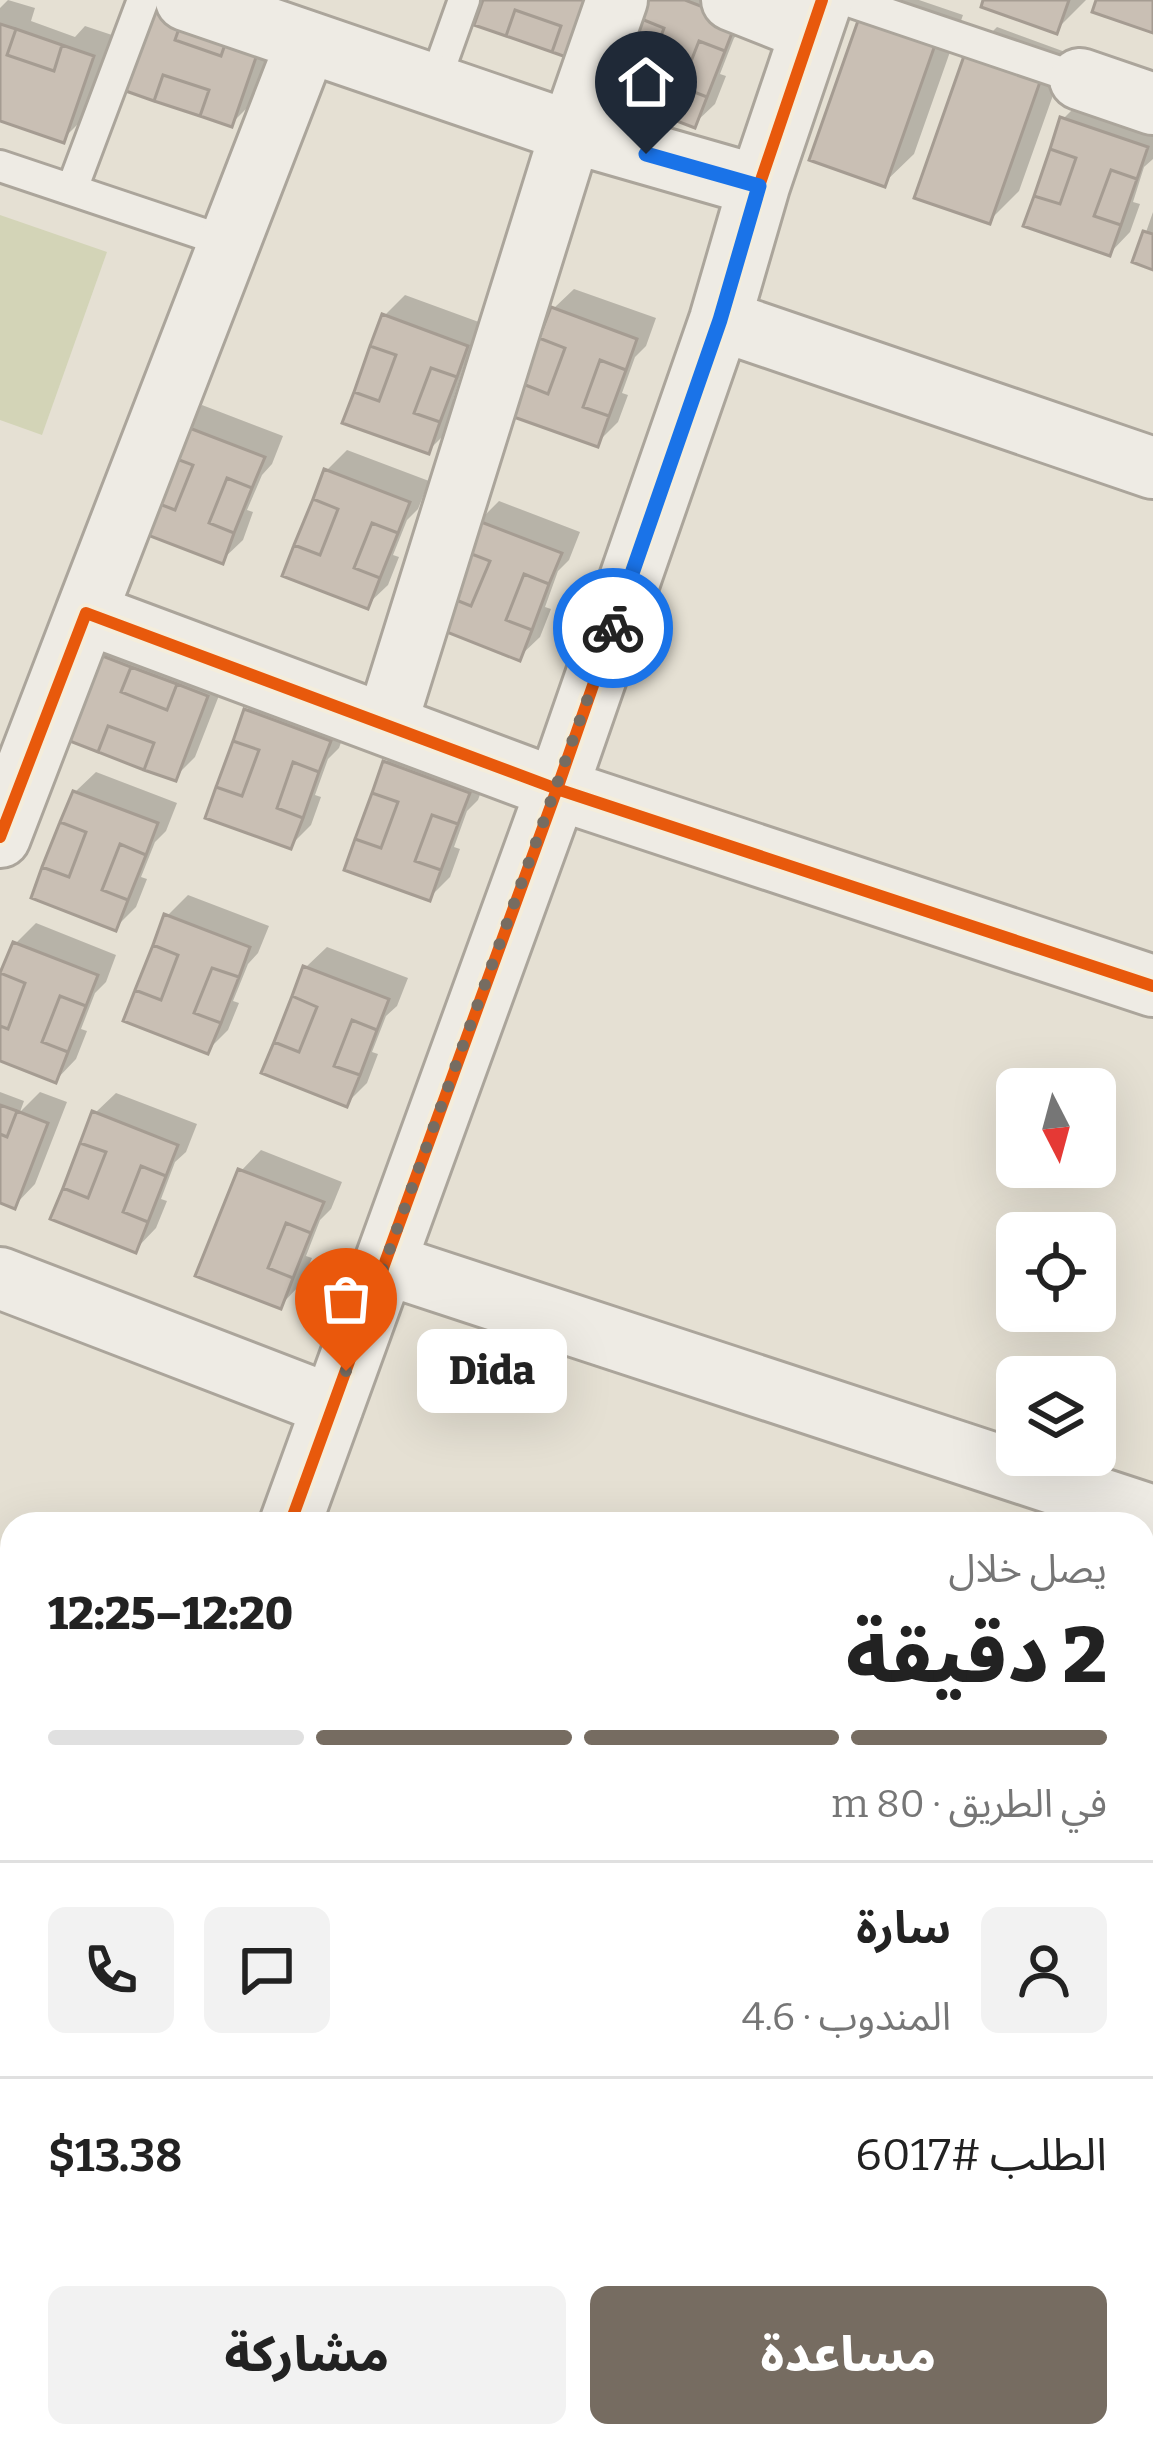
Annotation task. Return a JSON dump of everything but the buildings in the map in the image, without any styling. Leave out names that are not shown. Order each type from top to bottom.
[{"type":"street","points":[[187,0],[299,26],[433,87],[571,133],[759,186]]},
{"type":"street","points":[[386,725],[617,0]]},
{"type":"street","points":[[294,1512],[557,789],[720,320],[759,186],[826,10],[732,0]]},
{"type":"street","points":[[0,837],[230,243],[299,26]]},
{"type":"street","points":[[1080,79],[1153,104]]},
{"type":"street","points":[[720,320],[1153,468]]},
{"type":"street","points":[[86,613],[557,789],[1153,986]]},
{"type":"street","points":[[386,1264],[1141,1512]]},
{"type":"street","points":[[0,1278],[333,1406]]},
{"type":"lane","points":[[72,189],[143,0]]},
{"type":"lane","points":[[433,87],[464,0]]},
{"type":"lane","points":[[826,10],[1080,79]]},
{"type":"lane","points":[[0,166],[230,243]]},
{"type":"green space","points":[[0,215],[107,252],[42,435],[0,420]]},
{"type":"cycle path","points":[[822,0],[720,320],[557,789],[1153,986]]},
{"type":"cycle path","points":[[0,837],[86,613],[557,789],[294,1512]]},
{"type":"way so far","points":[[346,1371],[613,628]]},
{"type":"place","name":"Dida","points":[[346,1371]]},
{"type":"route","points":[[613,628],[720,320],[759,186],[646,154]]}]
